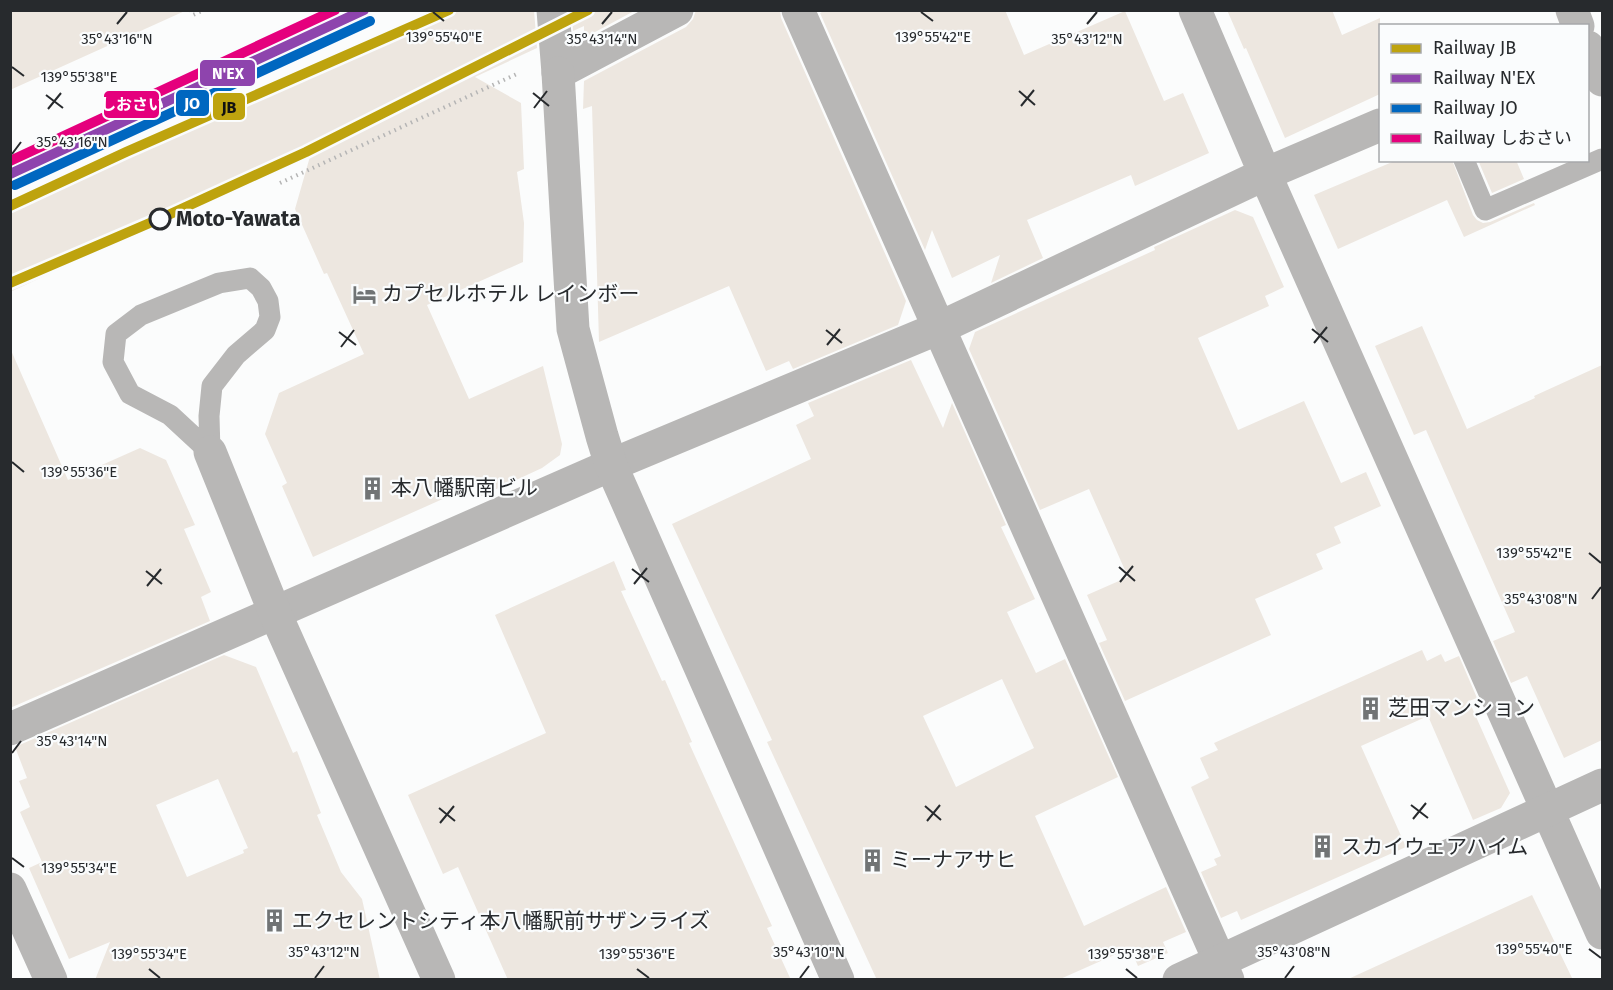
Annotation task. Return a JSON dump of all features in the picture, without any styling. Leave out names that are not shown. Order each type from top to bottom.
[{"type":"street","points":[[553,10],[573,330],[611,465],[838,980]]},
{"type":"street","points":[[557,64],[677,10]]},
{"type":"street","points":[[798,10],[1224,971]]},
{"type":"street","points":[[1195,10],[1264,174],[1602,933]]},
{"type":"street","points":[[1589,51],[1602,80]]},
{"type":"street","points":[[10,729],[611,465],[939,328],[1264,174],[1379,125]]},
{"type":"street","points":[[210,452],[275,613],[439,980]]},
{"type":"street","points":[[1179,980],[1224,971],[1547,809],[1602,785]]},
{"type":"street","points":[[10,889],[51,980]]},
{"type":"lane","points":[[1465,162],[1485,210],[1602,159]]},
{"type":"lane","points":[[250,278],[261,288],[268,301],[270,317],[265,330],[236,355],[212,386],[209,417],[210,452],[170,415],[130,394],[113,362],[116,334],[141,315],[219,283],[250,278]]},
{"type":"path","points":[[191,10],[193,15],[204,10]]},
{"type":"path","points":[[280,183],[557,64]]},
{"type":"building","points":[[10,10],[187,10],[10,90]]},
{"type":"building","points":[[438,10],[534,10],[537,48],[475,77],[521,103],[524,169],[517,172],[524,223],[523,262],[427,305],[469,399],[543,366],[562,444],[560,455],[542,468],[479,497],[474,485],[313,557],[282,486],[287,483],[265,434],[279,393],[364,354],[295,209],[311,153],[10,292],[10,198]]},
{"type":"building","points":[[572,10],[636,10],[584,38],[584,26],[573,31]]},
{"type":"building","points":[[696,10],[780,10],[781,18],[906,301],[898,325],[793,369],[789,361],[766,371],[729,286],[599,342],[592,106],[583,109],[584,81],[686,27],[693,19]]},
{"type":"building","points":[[826,10],[1005,10],[1024,55],[1125,11],[1164,101],[1183,93],[1209,153],[1135,186],[1131,175],[1027,220],[1043,258],[991,283],[1000,255],[952,278],[932,230],[925,250],[820,13]]},
{"type":"building","points":[[1227,10],[1332,10],[1342,35],[1380,18],[1379,94],[1285,138],[1246,48],[1244,49]]},
{"type":"building","points":[[1392,162],[1453,162],[1477,220],[1483,223],[1490,222],[1534,203],[1535,205],[1464,237],[1447,200],[1338,249],[1314,195]]},
{"type":"building","points":[[1479,162],[1517,162],[1524,179],[1492,193]]},
{"type":"building","points":[[1235,210],[1253,217],[1284,287],[1265,296],[1269,306],[1198,338],[1238,430],[1304,401],[1341,483],[1366,472],[1381,506],[1334,527],[1341,543],[1316,554],[1323,569],[1255,599],[1271,635],[1125,701],[1099,643],[1107,640],[1087,595],[1128,577],[1089,489],[1040,510],[969,349],[975,332],[1155,250],[1154,247]]},
{"type":"building","points":[[1422,326],[1467,429],[1602,365],[1602,740],[1564,758],[1527,676],[1511,683],[1493,641],[1515,632],[1426,430],[1414,435],[1375,346]]},
{"type":"building","points":[[10,348],[68,480],[140,448],[166,460],[195,525],[184,529],[211,592],[201,597],[210,621],[10,708]]},
{"type":"building","points":[[911,360],[943,428],[952,403],[1006,525],[1001,527],[1035,599],[1007,612],[1036,673],[1065,659],[1118,777],[1035,816],[1084,926],[1166,887],[1186,932],[1163,942],[1168,953],[1138,966],[1130,948],[1058,980],[877,980],[767,742],[772,740],[672,524],[811,459],[796,425],[814,416],[808,403]],"holes":[[[1002,679],[1034,748],[956,787],[923,716]]]},
{"type":"building","points":[[614,561],[626,590],[621,591],[662,681],[665,680],[692,742],[689,743],[772,926],[767,928],[791,980],[508,980],[458,867],[443,874],[408,795],[546,733],[495,615]]},
{"type":"building","points":[[1422,650],[1427,661],[1441,654],[1445,662],[1459,656],[1477,698],[1469,701],[1510,793],[1501,808],[1473,820],[1428,716],[1361,746],[1406,847],[1241,920],[1237,911],[1221,918],[1201,872],[1217,865],[1214,859],[1221,856],[1191,787],[1209,778],[1200,758],[1218,750],[1214,743]]},
{"type":"building","points":[[224,655],[256,667],[293,753],[297,751],[321,813],[317,815],[341,872],[362,899],[380,980],[95,980],[110,942],[69,959],[29,868],[42,862],[20,812],[30,807],[19,781],[27,778],[15,747]],"holes":[[[218,779],[248,848],[243,850],[244,853],[187,877],[156,805]]]},
{"type":"building","points":[[1532,895],[1573,980],[1346,980]]},
{"type":"rail line","name":"しおさい","points":[[10,161],[335,10]]},
{"type":"rail line","name":"N'EX","points":[[10,174],[364,10]]},
{"type":"rail line","name":"JB","points":[[10,206],[126,152],[449,10]]},
{"type":"rail line","name":"JB","points":[[10,283],[166,216],[306,152],[588,10]]},
{"type":"rail line","name":"JO","points":[[15,185],[370,21]]},
{"type":"place","name":"Moto-Yawata","points":[[160,219]]},
{"type":"place","name":"カプセルホテル レインボー","points":[[364,294]]},
{"type":"place","name":"本八幡駅南ビル","points":[[373,488]]},
{"type":"place","name":"芝田マンション","points":[[1370,708]]},
{"type":"place","name":"スカイウェアハイム","points":[[1323,847]]},
{"type":"place","name":"ミーナアサヒ","points":[[872,860]]},
{"type":"place","name":"エクセレントシティ本八幡駅前サザンライズ","points":[[274,921]]}]
